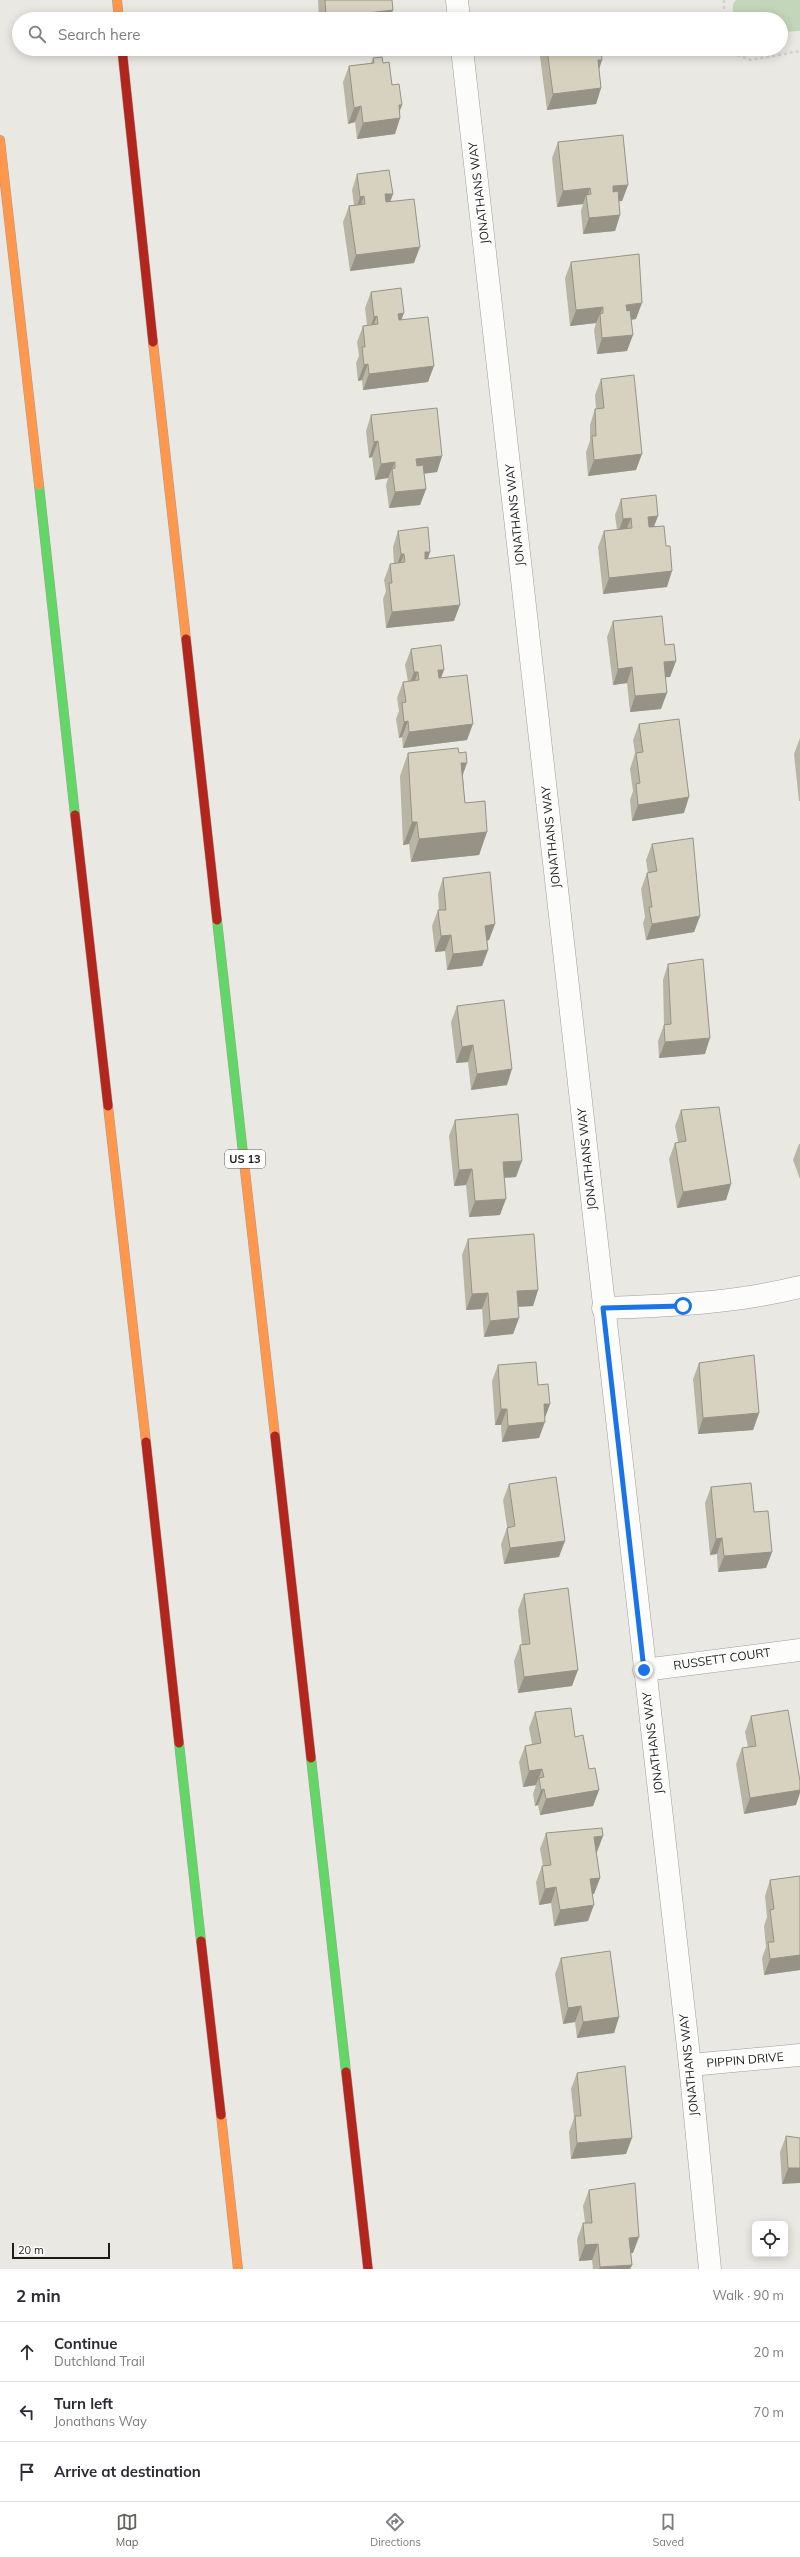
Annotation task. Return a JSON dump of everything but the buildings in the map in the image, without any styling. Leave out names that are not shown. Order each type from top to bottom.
[{"type":"highway","points":[[117,0],[118,12]]},
{"type":"highway","name":"US 13","points":[[123,56],[138,211],[368,2269]]},
{"type":"highway","points":[[0,140],[238,2269]]},
{"type":"street","points":[[457,0],[458,12]]},
{"type":"street","name":"JONATHANS WAY","points":[[463,56],[603,1308],[690,2065],[710,2269]]},
{"type":"street","points":[[603,1308],[683,1306],[777,1293],[800,1287]]},
{"type":"street","name":"RUSSETT COURT","points":[[644,1670],[800,1650]]},
{"type":"street","name":"PIPPIN DRIVE","points":[[690,2065],[800,2055]]},
{"type":"path","points":[[724,0],[724,12]]},
{"type":"path","points":[[788,53],[800,51]]},
{"type":"path","points":[[740,56],[751,60],[773,56]]},
{"type":"green space","points":[[736,0],[800,0],[800,31],[788,32],[788,12],[733,12],[733,4]]},
{"type":"traffic: fast","points":[[39,485],[75,815]]},
{"type":"traffic: fast","points":[[217,920],[243,1153]]},
{"type":"traffic: fast","points":[[179,1743],[201,1941]]},
{"type":"traffic: fast","points":[[311,1758],[346,2072]]},
{"type":"traffic: slow","points":[[117,0],[118,12]]},
{"type":"traffic: slow","points":[[0,140],[39,485]]},
{"type":"traffic: slow","points":[[153,342],[186,639]]},
{"type":"traffic: slow","points":[[108,1106],[146,1442]]},
{"type":"traffic: slow","points":[[243,1153],[275,1436]]},
{"type":"traffic: slow","points":[[221,2115],[238,2269]]},
{"type":"traffic: jam","points":[[123,56],[153,342]]},
{"type":"traffic: jam","points":[[186,639],[217,920]]},
{"type":"traffic: jam","points":[[75,815],[108,1106]]},
{"type":"traffic: jam","points":[[275,1436],[311,1758]]},
{"type":"traffic: jam","points":[[146,1442],[179,1743]]},
{"type":"traffic: jam","points":[[201,1941],[221,2115]]},
{"type":"traffic: jam","points":[[346,2072],[368,2269]]},
{"type":"route","points":[[644,1670],[603,1308],[683,1306]]}]
